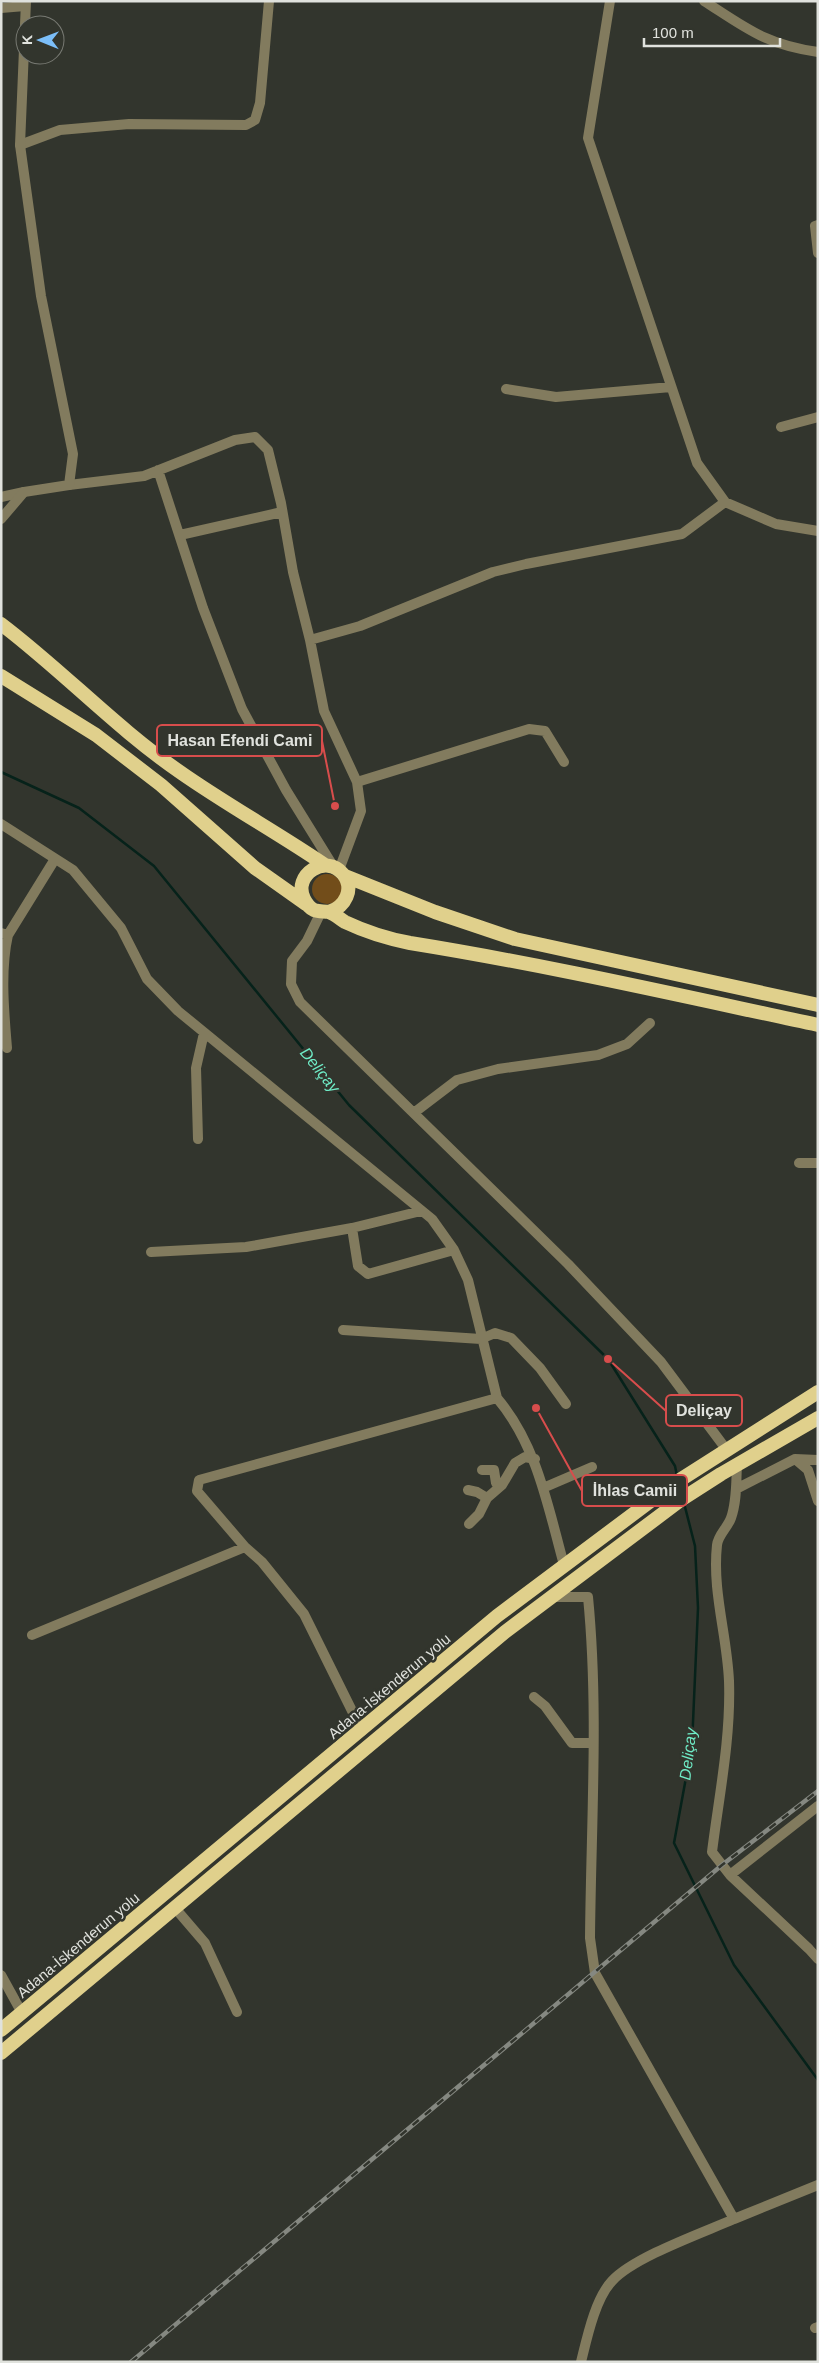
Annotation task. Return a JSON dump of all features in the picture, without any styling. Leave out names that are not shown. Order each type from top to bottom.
[{"type":"highway","points":[[1,624],[36,651],[107,716],[180,772],[336,869],[435,912],[515,939],[818,1005]]},
{"type":"highway","points":[[1,676],[96,735],[161,785],[255,868],[308,905],[346,922],[401,941],[515,961],[818,1025]]},
{"type":"highway","points":[[308,905],[302,891],[305,876],[317,866],[336,869],[348,883],[347,898],[336,910],[325,912]]},
{"type":"highway","name":"Adana-İskenderun yolu","points":[[1,2030],[362,1731],[497,1616],[637,1510],[710,1460],[818,1392]]},
{"type":"highway","points":[[1,2053],[505,1632],[646,1525],[721,1474],[818,1418]]},
{"type":"street","points":[[20,145],[60,130],[129,124],[246,125],[255,120],[260,103],[269,1]]},
{"type":"street","points":[[610,1],[588,138],[697,464],[725,502],[776,524],[818,531]]},
{"type":"street","points":[[704,1],[760,37],[789,48],[818,52]]},
{"type":"street","points":[[1,8],[25,4],[20,145],[41,296],[73,454],[69,485]]},
{"type":"street","points":[[818,225],[815,226],[818,253]]},
{"type":"street","points":[[506,389],[556,397],[671,387]]},
{"type":"street","points":[[781,427],[818,417]]},
{"type":"street","points":[[1,497],[69,485],[144,476],[235,440],[255,437],[268,450],[324,711],[357,782],[361,811],[336,869]]},
{"type":"street","points":[[158,470],[204,608],[242,709],[336,869]]},
{"type":"street","points":[[1,519],[24,492]]},
{"type":"street","points":[[310,640],[360,626],[493,572],[682,534],[725,502]]},
{"type":"street","points":[[180,535],[282,512]]},
{"type":"street","points":[[357,782],[529,729],[545,731],[564,762]]},
{"type":"street","points":[[1,824],[73,870],[121,928],[147,979],[178,1011],[432,1220],[454,1250],[468,1280],[480,1339],[497,1398],[509,1412],[535,1459],[564,1565]]},
{"type":"street","points":[[7,1048],[1,971],[5,934],[55,859]]},
{"type":"street","points":[[325,912],[292,961],[292,984],[300,1002],[415,1112],[568,1264],[661,1362],[726,1450]]},
{"type":"street","points":[[415,1112],[457,1080],[498,1069],[598,1055],[627,1044],[650,1023]]},
{"type":"street","points":[[198,1139],[196,1068],[204,1033]]},
{"type":"street","points":[[799,1163],[818,1163]]},
{"type":"street","points":[[151,1252],[246,1248],[352,1228],[421,1211]]},
{"type":"street","points":[[352,1228],[358,1266],[368,1274],[454,1250]]},
{"type":"street","points":[[343,1330],[480,1339],[495,1333],[511,1338],[540,1368],[566,1404]]},
{"type":"street","points":[[362,1731],[304,1614],[262,1562],[245,1547],[196,1491],[199,1480],[497,1398]]},
{"type":"street","points":[[469,1524],[478,1514],[487,1498],[502,1484],[515,1463],[525,1457],[535,1459]]},
{"type":"street","points":[[736,1490],[795,1459],[818,1460]]},
{"type":"street","points":[[795,1459],[808,1470],[818,1501]]},
{"type":"street","points":[[737,1465],[736,1490],[731,1519],[717,1542],[717,1592],[728,1658],[729,1684],[725,1748],[712,1852],[730,1875],[810,1949],[818,1959]]},
{"type":"street","points":[[543,1488],[592,1467]]},
{"type":"street","points":[[482,1470],[494,1470],[496,1483],[502,1484]]},
{"type":"street","points":[[468,1490],[477,1492],[487,1498]]},
{"type":"street","points":[[32,1635],[245,1547]]},
{"type":"street","points":[[552,1597],[588,1597],[592,1639],[593,1743],[590,1938],[595,1973],[734,2219]]},
{"type":"street","points":[[534,1697],[545,1706],[572,1743],[593,1743]]},
{"type":"street","points":[[730,1875],[818,1806]]},
{"type":"street","points":[[175,1908],[205,1943],[237,2012]]},
{"type":"street","points":[[1,1975],[22,2014]]},
{"type":"street","points":[[580,2362],[589,2329],[611,2282],[640,2261],[734,2219],[818,2185]]},
{"type":"shaded area","points":[[327,874],[338,878],[342,889],[338,900],[327,904],[316,900],[312,889],[316,878]]},
{"type":"waterway","name":"Deliçay","points":[[1,772],[79,808],[154,866],[349,1105],[608,1359],[675,1466],[677,1476]]},
{"type":"waterway","name":"Deliçay","points":[[684,1503],[695,1546],[698,1608],[692,1745],[674,1843],[734,1965],[818,2080]]},
{"type":"railway","points":[[131,2362],[722,1865],[818,1791]]},
{"type":"place","name":"Hasan Efendi Cami","points":[[335,806]]},
{"type":"place","name":"Deliçay","points":[[608,1359]]},
{"type":"place","name":"İhlas Camii","points":[[536,1408]]}]
